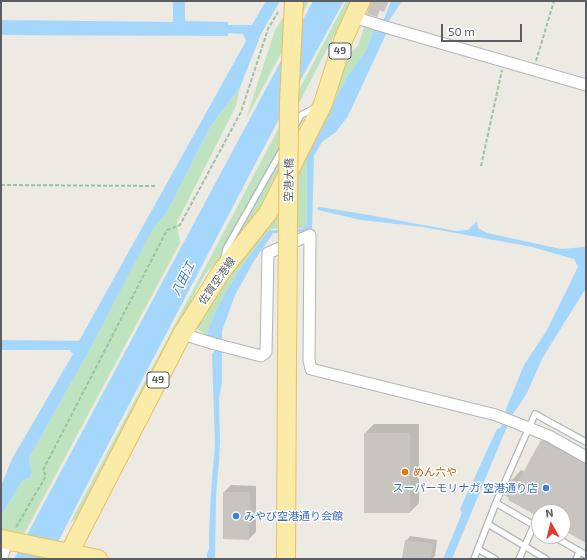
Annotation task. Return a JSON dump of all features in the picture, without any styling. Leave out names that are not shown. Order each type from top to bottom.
[{"type":"main road","name":"空港大橋","points":[[286,559],[289,102],[288,4]]},
{"type":"main road","name":"佐賀空港線","points":[[64,554],[182,334],[221,272],[268,213],[323,104],[344,38],[357,9]]},
{"type":"main road","points":[[9,539],[64,554],[98,559]]},
{"type":"street","points":[[357,9],[376,24],[586,85]]},
{"type":"street","points":[[182,334],[261,356],[266,352],[268,253],[310,235],[309,360],[311,369],[508,419],[549,436],[586,457]]},
{"type":"street","points":[[2,559],[9,539]]},
{"type":"lane","points":[[474,559],[496,503],[535,414],[586,442]]},
{"type":"lane","points":[[496,503],[531,523]]},
{"type":"lane","points":[[488,524],[546,559]]},
{"type":"lane","points":[[519,559],[531,534]]},
{"type":"lane","points":[[568,544],[586,555]]},
{"type":"lane","points":[[478,549],[495,559]]},
{"type":"lane","points":[[576,559],[580,551]]},
{"type":"path","points":[[533,70],[554,1]]},
{"type":"path","points":[[9,539],[46,476],[43,470],[168,230],[180,226],[241,112],[268,29],[288,4]]},
{"type":"path","points":[[481,166],[504,61]]},
{"type":"path","points":[[1,185],[157,186]]},
{"type":"green space","points":[[293,1],[309,1],[246,119],[275,30]]},
{"type":"green space","points":[[346,1],[352,1],[284,132],[280,173],[247,231],[205,274],[79,517],[70,523]]},
{"type":"green space","points":[[364,27],[374,29],[366,50],[347,77],[335,101],[346,57],[358,46]]},
{"type":"green space","points":[[240,87],[236,106],[177,222],[180,243],[24,534],[1,529],[1,516],[23,480],[32,473],[29,458],[90,349],[152,229],[167,212],[212,124]]},
{"type":"green space","points":[[307,153],[307,225],[303,228],[271,229],[267,232],[232,281],[218,307],[207,335],[194,327]]},
{"type":"water","points":[[173,1],[185,1],[185,21],[228,22],[228,25],[252,25],[266,1],[280,1],[261,34],[240,87],[212,124],[167,212],[152,230],[90,349],[29,458],[32,473],[30,477],[23,480],[1,516],[1,486],[12,459],[73,354],[69,350],[1,350],[1,340],[79,341],[246,41],[243,34],[228,33],[228,36],[1,35],[1,20],[173,22]]},
{"type":"water","name":"八田江","points":[[313,1],[344,1],[272,132],[59,540],[56,542],[47,559],[14,559]]},
{"type":"water","points":[[391,1],[402,1],[384,31],[386,34],[348,116],[336,132],[322,142],[314,156],[312,233],[303,233],[303,228],[307,225],[307,153],[347,77],[366,50],[374,29],[379,30]]},
{"type":"water","points":[[320,207],[456,231],[468,230],[477,221],[478,228],[487,233],[561,249],[586,246],[586,288],[543,357],[526,395],[511,417],[452,559],[443,559],[462,513],[460,509],[497,429],[500,428],[506,418],[506,409],[524,365],[547,330],[578,267],[574,259],[532,247],[423,227],[361,220],[318,210],[317,208]]},
{"type":"water","points":[[271,229],[272,235],[254,261],[235,295],[222,331],[222,382],[219,399],[220,441],[216,496],[215,559],[207,559],[209,549],[211,492],[215,444],[212,354],[217,348],[207,335],[218,307],[232,281],[267,232]]},
{"type":"building","points":[[371,1],[389,1],[384,12],[380,10],[377,17],[367,14]]},
{"type":"building","points":[[364,433],[410,433],[410,513],[364,513]]},
{"type":"building","name":"スーパーモリナガ 空港通り店","points":[[541,440],[586,464],[586,543],[571,535],[571,504],[531,504],[531,513],[508,500],[509,498],[504,495],[511,479],[518,482]]},
{"type":"building","name":"みやび空港通り会館","points":[[223,492],[250,492],[249,540],[223,539]]},
{"type":"building","points":[[405,540],[433,544],[431,559],[402,558]]},
{"type":"waterway","points":[[293,231],[303,230]]},
{"type":"waterway","points":[[272,232],[281,231]]},
{"type":"place","name":"めん六や","points":[[405,472]]},
{"type":"place","name":"スーパーモリナガ 空港通り店","points":[[546,488]]},
{"type":"place","name":"みやび空港通り会館","points":[[236,516]]}]
